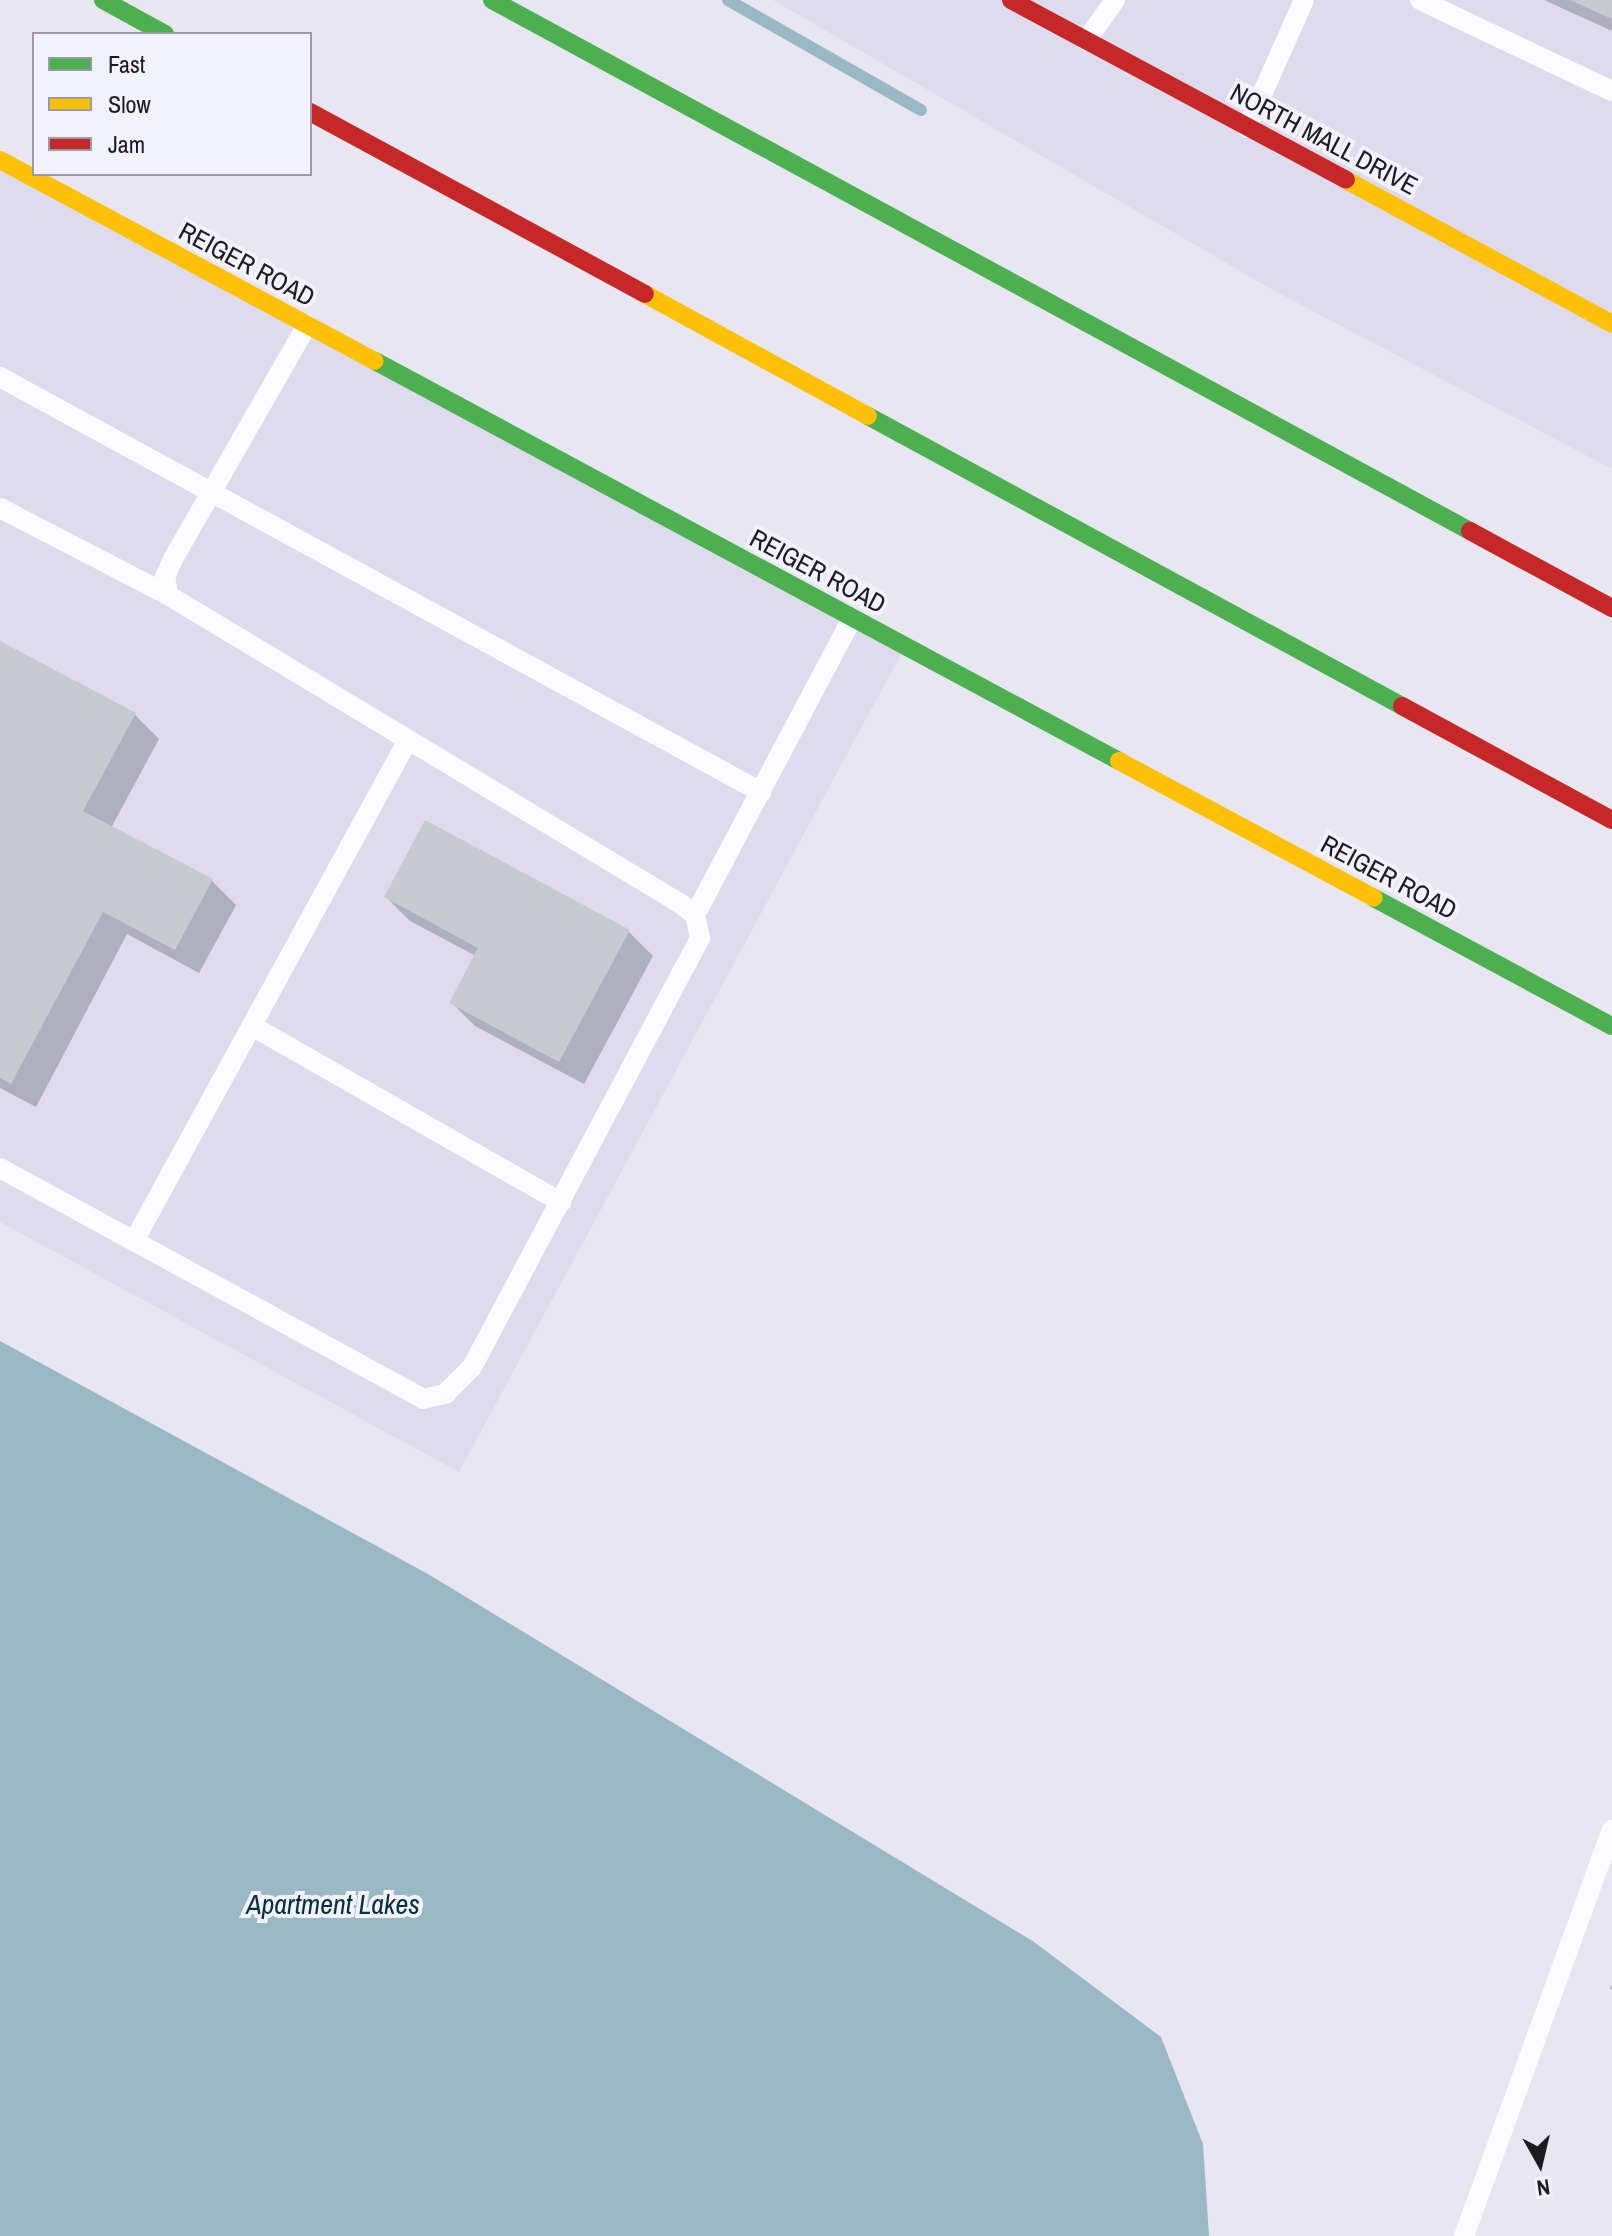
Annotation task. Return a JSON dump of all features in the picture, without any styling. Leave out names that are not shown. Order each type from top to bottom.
[{"type":"main road","points":[[103,0],[161,32]]},
{"type":"main road","points":[[492,0],[1612,608]]},
{"type":"main road","name":"NORTH MALL DRIVE","points":[[1011,0],[1612,324]]},
{"type":"main road","points":[[312,113],[1612,820]]},
{"type":"main road","name":"REIGER ROAD","points":[[0,160],[1612,1026]]},
{"type":"lane","points":[[1086,41],[1115,0]]},
{"type":"lane","points":[[1247,128],[1304,0]]},
{"type":"lane","points":[[1420,0],[1612,91]]},
{"type":"lane","points":[[168,595],[165,577],[307,325]]},
{"type":"lane","points":[[0,377],[761,792]]},
{"type":"lane","points":[[0,508],[168,595],[695,915]]},
{"type":"lane","points":[[0,1168],[423,1399],[445,1394],[472,1367],[690,967],[700,938],[695,915],[852,618]]},
{"type":"lane","points":[[134,1241],[408,740]]},
{"type":"lane","points":[[252,1026],[561,1202]]},
{"type":"lane","points":[[1464,2236],[1612,1830]]},
{"type":"shaded area","points":[[773,0],[1612,0],[1612,469],[1273,290]]},
{"type":"shaded area","points":[[0,160],[905,647],[459,1472],[0,1222]]},
{"type":"water","name":"Apartment Lakes","points":[[0,1341],[428,1574],[1034,1942],[1161,2037],[1203,2144],[1209,2236],[0,2236]]},
{"type":"building","points":[[1570,0],[1612,0],[1612,19]]},
{"type":"building","points":[[0,641],[136,713],[83,811],[213,879],[175,950],[103,912],[11,1084],[0,1078]]},
{"type":"building","points":[[425,820],[630,930],[559,1062],[449,1003],[478,948],[384,897]]},
{"type":"waterway","points":[[728,0],[921,110]]},
{"type":"traffic: fast","points":[[103,0],[161,32]]},
{"type":"traffic: fast","points":[[492,0],[1470,531]]},
{"type":"traffic: fast","points":[[375,361],[1119,761]]},
{"type":"traffic: fast","points":[[868,416],[1402,706]]},
{"type":"traffic: fast","points":[[1374,898],[1612,1026]]},
{"type":"traffic: slow","points":[[0,160],[375,361]]},
{"type":"traffic: slow","points":[[1346,180],[1612,324]]},
{"type":"traffic: slow","points":[[645,294],[868,416]]},
{"type":"traffic: slow","points":[[1119,761],[1374,898]]},
{"type":"traffic: jam","points":[[1011,0],[1346,180]]},
{"type":"traffic: jam","points":[[312,113],[645,294]]},
{"type":"traffic: jam","points":[[1470,531],[1612,608]]},
{"type":"traffic: jam","points":[[1402,706],[1612,820]]}]
